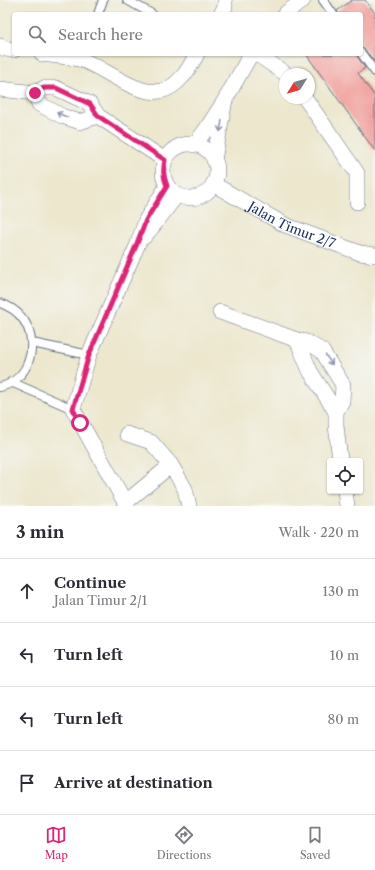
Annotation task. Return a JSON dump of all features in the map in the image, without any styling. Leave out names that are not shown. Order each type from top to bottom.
[{"type":"street","points":[[222,12],[226,7],[226,0]]},
{"type":"street","points":[[288,12],[303,0]]},
{"type":"street","points":[[0,46],[5,49],[12,50]]},
{"type":"street","points":[[69,56],[83,57],[130,85],[149,91],[162,91],[174,84],[185,74],[196,56]]},
{"type":"street","points":[[194,145],[225,100],[251,56]]},
{"type":"street","points":[[260,56],[279,69]]},
{"type":"street","points":[[0,89],[35,93],[44,88],[56,88],[90,104],[98,116],[165,160]]},
{"type":"street","points":[[35,93],[39,104],[62,116],[80,122],[98,116]]},
{"type":"street","points":[[214,160],[225,100]]},
{"type":"street","points":[[309,104],[357,172],[357,202]]},
{"type":"street","points":[[185,145],[194,145],[202,148],[209,153],[214,160],[216,176],[213,184],[208,191],[201,196],[189,198],[172,190],[164,178],[163,169],[165,160],[170,153],[185,145]]},
{"type":"street","name":"Jalan Timur 2/7","points":[[213,184],[285,225],[360,253],[375,255]]},
{"type":"street","points":[[171,465],[126,505],[73,409],[89,355],[146,220],[172,190]]},
{"type":"street","points":[[220,312],[297,340],[307,342],[322,351],[343,384],[342,401],[336,412],[340,458]]},
{"type":"street","points":[[297,340],[310,371],[336,412]]},
{"type":"street","points":[[127,434],[152,442],[171,465],[185,489],[189,506]]},
{"type":"street","points":[[345,494],[347,506]]},
{"type":"lane","points":[[99,12],[103,0]]},
{"type":"lane","points":[[127,0],[148,12]]},
{"type":"lane","points":[[323,0],[332,12]]},
{"type":"lane","points":[[363,56],[375,72]]},
{"type":"lane","points":[[0,303],[16,311],[22,318],[30,334],[32,343],[29,362],[18,377],[0,387]]},
{"type":"lane","points":[[32,343],[89,355]]},
{"type":"lane","points":[[11,382],[73,409]]},
{"type":"building","points":[[352,0],[365,0],[375,13],[374,61],[363,49],[363,12],[337,11]]},
{"type":"building","points":[[307,56],[357,56],[365,68],[358,73],[375,97],[375,151]]},
{"type":"route","points":[[35,93],[44,88],[56,88],[90,104],[98,116],[165,160],[163,169],[167,186],[146,220],[89,355],[73,409],[80,423]]}]
